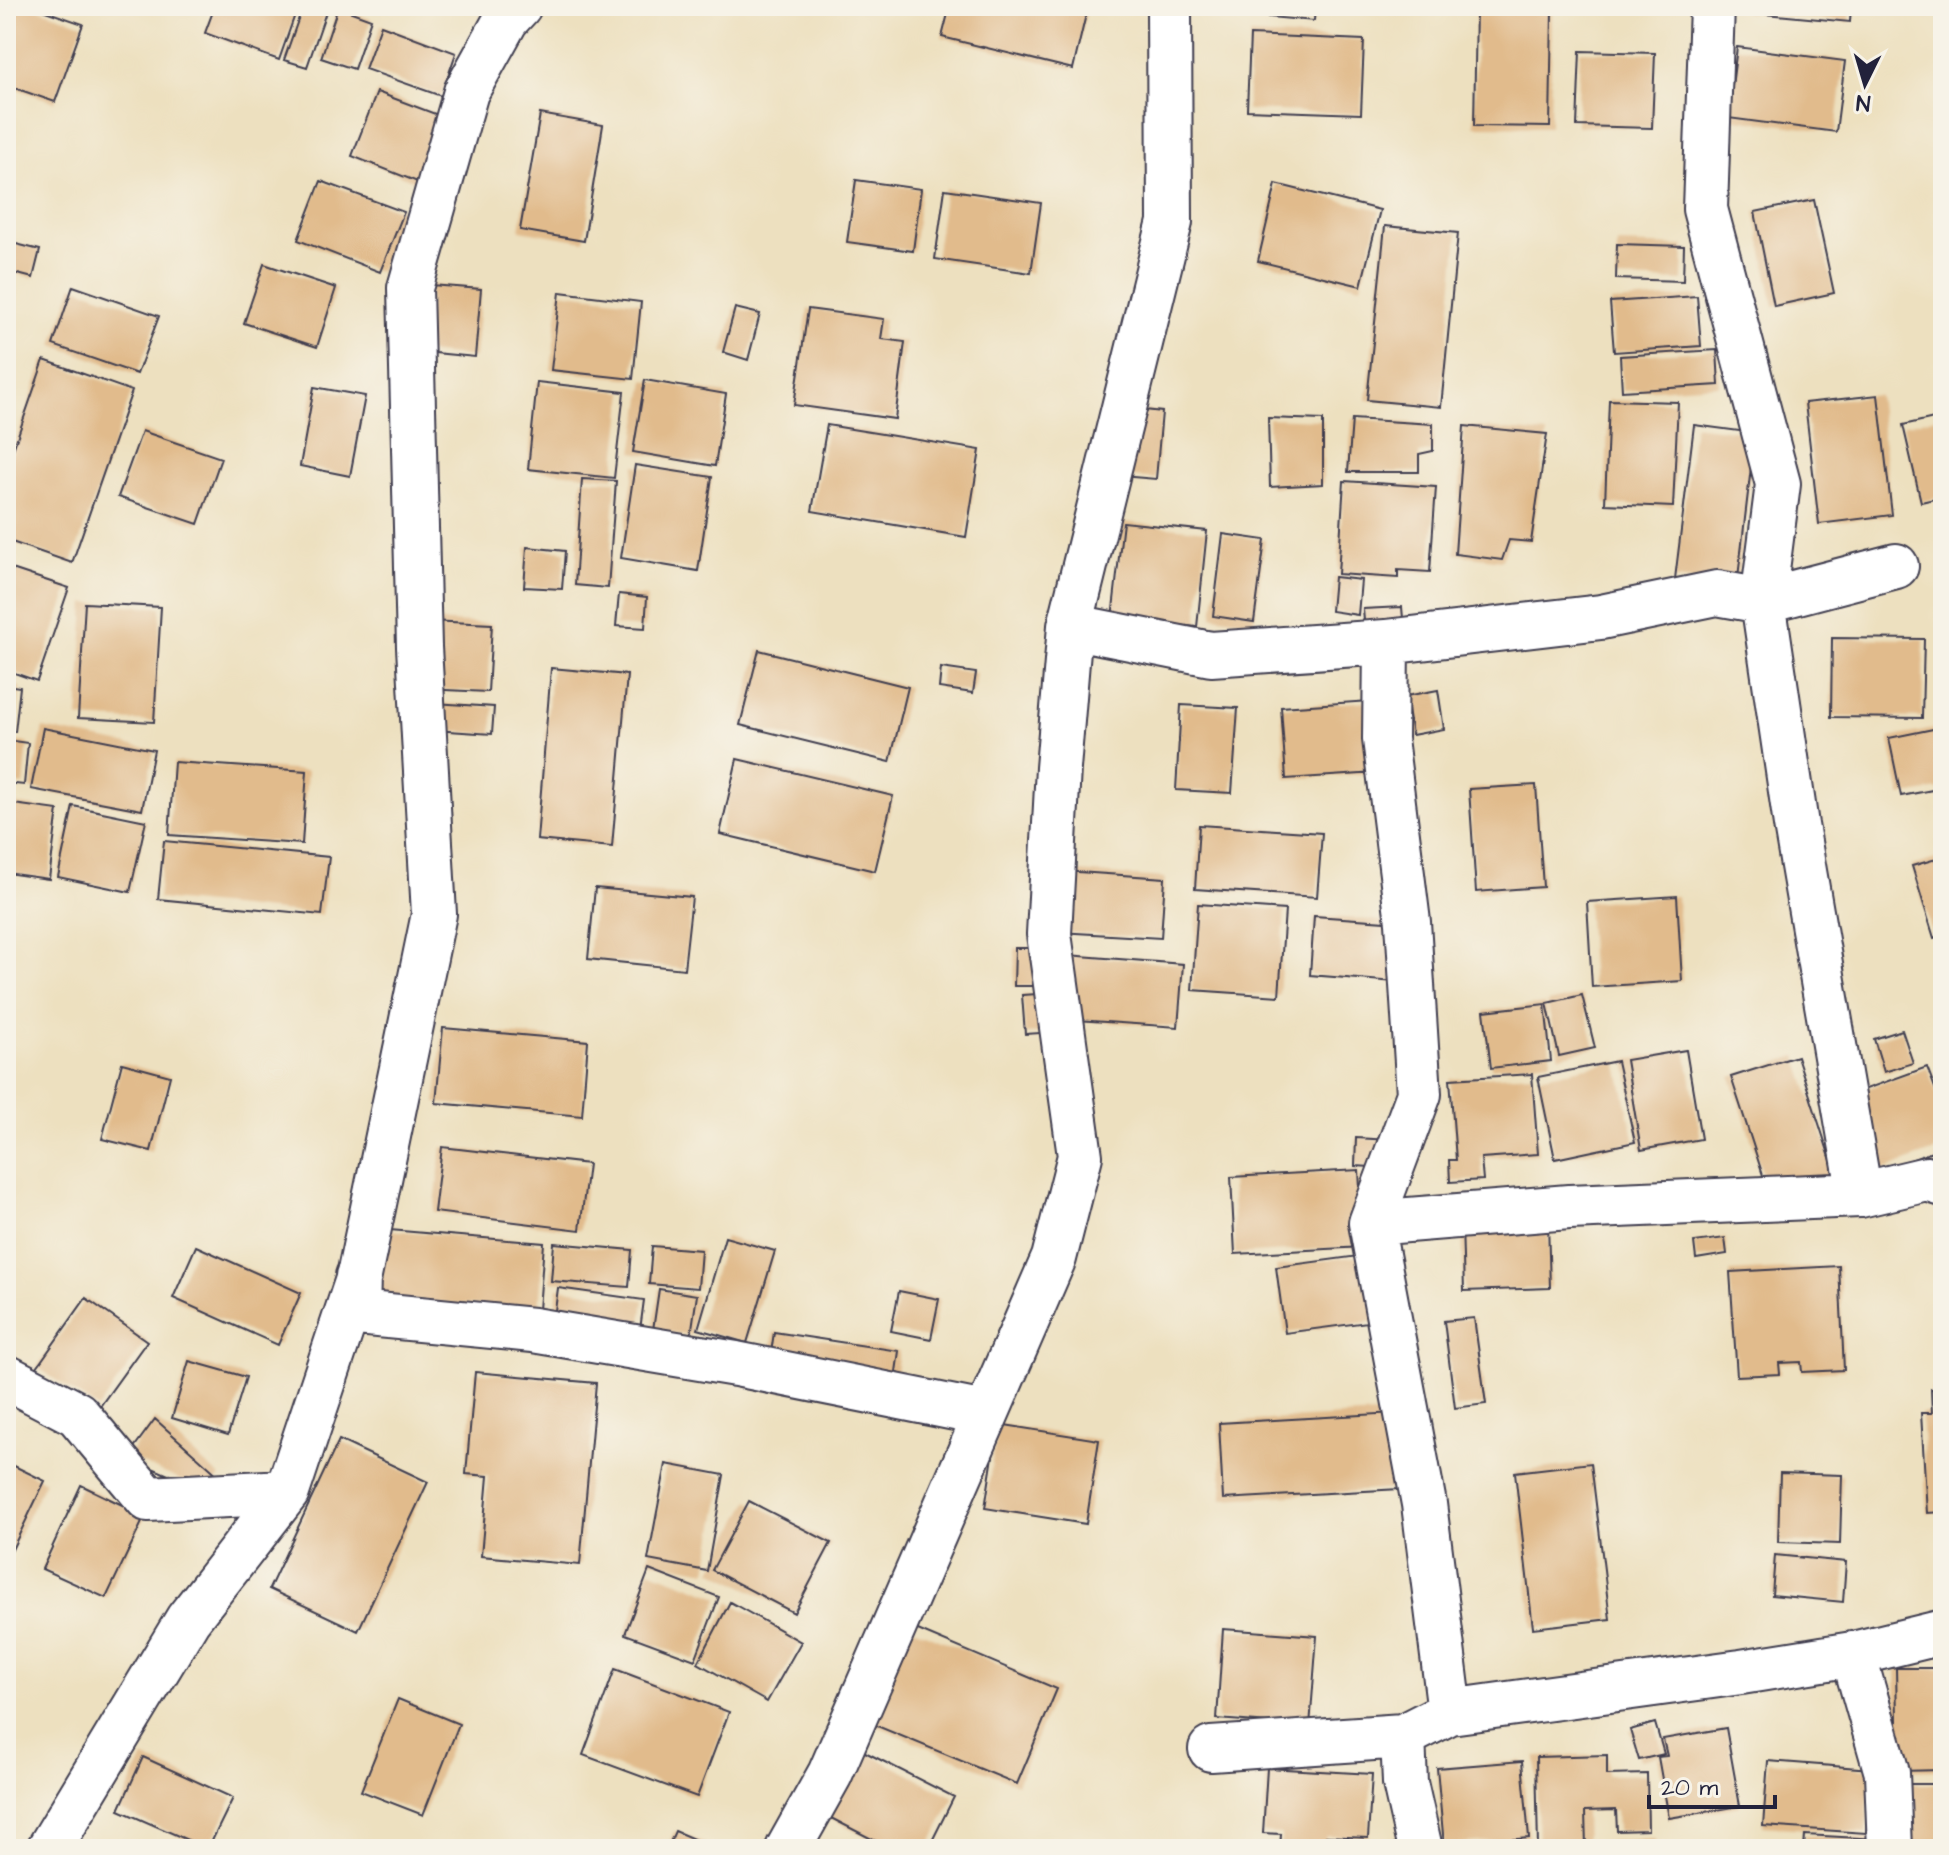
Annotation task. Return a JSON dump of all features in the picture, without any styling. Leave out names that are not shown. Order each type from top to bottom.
[{"type":"street","points":[[49,1849],[188,1619],[287,1492],[359,1276],[434,914],[419,647],[410,288],[466,92],[506,20],[519,6]]},
{"type":"street","points":[[788,1849],[830,1774],[1054,1258],[1080,1156],[1049,934],[1058,768],[1070,626],[1170,222],[1169,6]]},
{"type":"street","points":[[1712,6],[1705,209],[1778,484],[1763,601],[1796,825],[1860,1195]]},
{"type":"street","points":[[1070,626],[1211,654],[1386,642],[1601,617],[1717,593],[1763,601],[1896,566]]},
{"type":"street","points":[[1386,642],[1385,739],[1408,922],[1419,1094],[1371,1223],[1424,1504],[1450,1712]]},
{"type":"street","points":[[1371,1223],[1569,1207],[1860,1195],[1927,1179],[1943,1184]]},
{"type":"street","points":[[359,1276],[357,1313],[533,1330],[736,1364],[985,1414]]},
{"type":"street","points":[[6,1377],[77,1414],[148,1499],[287,1492]]},
{"type":"street","points":[[1211,1749],[1403,1736],[1450,1712],[1853,1654],[1943,1632]]},
{"type":"street","points":[[1853,1654],[1887,1773],[1890,1849]]},
{"type":"street","points":[[1403,1736],[1405,1783],[1420,1849]]},
{"type":"building","points":[[6,6],[31,6],[83,24],[55,102],[6,85]]},
{"type":"building","points":[[215,6],[298,6],[279,60],[205,33]]},
{"type":"building","points":[[303,6],[328,6],[307,67],[284,60]]},
{"type":"building","points":[[950,6],[1088,6],[1073,69],[942,37]]},
{"type":"building","points":[[1258,6],[1315,6],[1314,21],[1257,16]]},
{"type":"building","points":[[1745,6],[1851,6],[1850,22],[1744,12]]},
{"type":"building","points":[[338,7],[371,19],[354,69],[321,58]]},
{"type":"building","points":[[1476,8],[1552,10],[1550,127],[1474,126]]},
{"type":"building","points":[[381,25],[456,53],[441,96],[365,69]]},
{"type":"building","points":[[1250,35],[1364,40],[1361,114],[1247,110]]},
{"type":"building","points":[[1737,47],[1845,61],[1836,132],[1728,118]]},
{"type":"building","points":[[1580,51],[1655,53],[1652,128],[1577,126]]},
{"type":"building","points":[[377,92],[446,118],[420,183],[352,156]]},
{"type":"building","points":[[540,114],[603,125],[584,241],[520,230]]},
{"type":"building","points":[[856,180],[921,189],[913,251],[847,242]]},
{"type":"building","points":[[321,181],[404,212],[380,272],[298,240]]},
{"type":"building","points":[[1276,184],[1380,210],[1361,286],[1258,261]]},
{"type":"building","points":[[945,189],[1041,203],[1031,273],[935,259]]},
{"type":"building","points":[[1814,200],[1834,293],[1774,306],[1755,212]]},
{"type":"building","points":[[1385,226],[1458,233],[1441,407],[1367,400]]},
{"type":"building","points":[[8,242],[40,250],[33,278],[6,271]]},
{"type":"building","points":[[1617,244],[1684,246],[1683,281],[1616,279]]},
{"type":"building","points":[[264,264],[336,288],[317,347],[244,323]]},
{"type":"building","points":[[431,285],[481,289],[475,357],[425,352]]},
{"type":"building","points":[[73,286],[159,316],[137,374],[53,345]]},
{"type":"building","points":[[560,292],[641,302],[633,379],[551,370]]},
{"type":"building","points":[[1697,296],[1701,346],[1614,352],[1610,302]]},
{"type":"building","points":[[735,308],[760,314],[748,360],[723,352]]},
{"type":"building","points":[[808,309],[884,319],[881,339],[905,342],[895,419],[794,405]]},
{"type":"building","points":[[1717,350],[1719,385],[1622,391],[1620,356]]},
{"type":"building","points":[[44,360],[132,391],[72,563],[6,540],[6,470]]},
{"type":"building","points":[[645,380],[726,394],[715,466],[633,452]]},
{"type":"building","points":[[537,382],[624,392],[614,478],[528,469]]},
{"type":"building","points":[[314,387],[365,396],[350,476],[300,466]]},
{"type":"building","points":[[1878,395],[1892,515],[1819,524],[1805,403]]},
{"type":"building","points":[[1609,400],[1678,402],[1673,507],[1605,504]]},
{"type":"building","points":[[1127,408],[1162,412],[1156,479],[1121,476]]},
{"type":"building","points":[[1943,416],[1943,497],[1921,502],[1903,425]]},
{"type":"building","points":[[1268,418],[1323,420],[1323,484],[1270,487]]},
{"type":"building","points":[[1352,419],[1433,424],[1433,451],[1419,454],[1419,472],[1348,472]]},
{"type":"building","points":[[827,425],[980,450],[966,537],[812,511]]},
{"type":"building","points":[[1694,425],[1755,433],[1737,586],[1675,579]]},
{"type":"building","points":[[1464,426],[1547,434],[1531,542],[1509,540],[1502,560],[1455,554]]},
{"type":"building","points":[[142,431],[221,458],[198,524],[118,497]]},
{"type":"building","points":[[635,465],[712,477],[698,571],[621,558]]},
{"type":"building","points":[[582,479],[616,481],[608,588],[575,585]]},
{"type":"building","points":[[1344,481],[1436,487],[1430,572],[1398,570],[1398,578],[1338,574]]},
{"type":"building","points":[[1123,522],[1207,531],[1197,627],[1112,618]]},
{"type":"building","points":[[1223,534],[1265,540],[1254,622],[1213,616]]},
{"type":"building","points":[[527,547],[565,551],[562,589],[524,587]]},
{"type":"building","points":[[6,567],[69,588],[37,681],[6,670]]},
{"type":"building","points":[[1334,577],[1361,580],[1358,615],[1331,611]]},
{"type":"building","points":[[619,594],[647,597],[645,628],[616,626]]},
{"type":"building","points":[[85,603],[161,607],[154,722],[78,718]]},
{"type":"building","points":[[1402,607],[1404,630],[1365,632],[1363,609]]},
{"type":"building","points":[[429,621],[492,624],[488,692],[424,689]]},
{"type":"building","points":[[1832,638],[1924,639],[1922,718],[1831,717]]},
{"type":"building","points":[[759,650],[908,687],[890,762],[740,725]]},
{"type":"building","points":[[551,668],[627,675],[612,847],[537,840]]},
{"type":"building","points":[[941,668],[976,673],[973,693],[939,688]]},
{"type":"building","points":[[6,685],[20,687],[15,732],[6,731]]},
{"type":"building","points":[[1438,690],[1444,729],[1412,735],[1406,696]]},
{"type":"building","points":[[1370,701],[1376,773],[1286,779],[1281,707]]},
{"type":"building","points":[[435,703],[494,707],[492,734],[434,730]]},
{"type":"building","points":[[1181,705],[1238,708],[1232,793],[1176,790]]},
{"type":"building","points":[[1943,727],[1943,805],[1938,789],[1901,796],[1889,738]]},
{"type":"building","points":[[43,728],[154,750],[142,810],[31,789]]},
{"type":"building","points":[[6,740],[28,743],[24,785],[6,783]]},
{"type":"building","points":[[737,759],[893,796],[875,871],[720,834]]},
{"type":"building","points":[[174,762],[307,771],[302,844],[169,835]]},
{"type":"building","points":[[1536,785],[1543,887],[1476,892],[1469,789]]},
{"type":"building","points":[[6,803],[58,810],[49,879],[6,873]]},
{"type":"building","points":[[73,806],[146,821],[130,892],[58,877]]},
{"type":"building","points":[[1199,825],[1322,833],[1317,897],[1195,889]]},
{"type":"building","points":[[164,841],[329,857],[322,915],[158,899]]},
{"type":"building","points":[[1943,857],[1943,935],[1934,938],[1912,866]]},
{"type":"building","points":[[1063,871],[1165,878],[1161,938],[1059,932]]},
{"type":"building","points":[[595,888],[692,897],[684,969],[588,959]]},
{"type":"building","points":[[1677,896],[1682,981],[1592,987],[1587,902]]},
{"type":"building","points":[[1198,904],[1285,910],[1279,996],[1192,990]]},
{"type":"building","points":[[1314,916],[1399,922],[1395,982],[1310,975]]},
{"type":"building","points":[[1015,948],[1048,948],[1047,986],[1014,986]]},
{"type":"building","points":[[1067,955],[1183,964],[1178,1027],[1063,1019]]},
{"type":"building","points":[[1055,993],[1057,1032],[1025,1034],[1022,995]]},
{"type":"building","points":[[1582,995],[1595,1048],[1559,1056],[1547,1003]]},
{"type":"building","points":[[1545,1004],[1551,1061],[1491,1068],[1484,1011]]},
{"type":"building","points":[[443,1028],[588,1041],[582,1116],[436,1103]]},
{"type":"building","points":[[1902,1030],[1913,1063],[1884,1072],[1874,1039]]},
{"type":"building","points":[[1686,1050],[1701,1139],[1641,1150],[1626,1060]]},
{"type":"building","points":[[1797,1056],[1836,1176],[1770,1197],[1731,1077]]},
{"type":"building","points":[[1617,1061],[1635,1142],[1555,1159],[1538,1077]]},
{"type":"building","points":[[122,1063],[170,1076],[151,1151],[102,1139]]},
{"type":"building","points":[[1927,1067],[1943,1109],[1943,1148],[1878,1172],[1849,1095]]},
{"type":"building","points":[[1532,1074],[1538,1154],[1481,1158],[1483,1180],[1450,1182],[1449,1160],[1456,1160],[1450,1079]]},
{"type":"building","points":[[1356,1138],[1390,1140],[1389,1168],[1355,1166]]},
{"type":"building","points":[[442,1147],[588,1164],[580,1230],[434,1212]]},
{"type":"building","points":[[1359,1170],[1363,1247],[1235,1254],[1231,1177]]},
{"type":"building","points":[[1548,1222],[1550,1288],[1464,1291],[1462,1224]]},
{"type":"building","points":[[378,1229],[544,1243],[539,1310],[373,1297]]},
{"type":"building","points":[[725,1237],[775,1251],[747,1343],[698,1329]]},
{"type":"building","points":[[1725,1238],[1727,1254],[1696,1259],[1694,1242]]},
{"type":"building","points":[[554,1243],[632,1250],[629,1287],[551,1281]]},
{"type":"building","points":[[196,1246],[301,1293],[278,1345],[173,1298]]},
{"type":"building","points":[[652,1246],[701,1250],[698,1288],[649,1284]]},
{"type":"building","points":[[1373,1254],[1383,1320],[1285,1333],[1276,1267]]},
{"type":"building","points":[[1839,1266],[1844,1370],[1802,1372],[1801,1362],[1779,1363],[1780,1374],[1737,1376],[1730,1272]]},
{"type":"building","points":[[558,1288],[644,1300],[640,1330],[554,1318]]},
{"type":"building","points":[[659,1289],[697,1295],[691,1335],[653,1330]]},
{"type":"building","points":[[899,1291],[939,1299],[931,1339],[891,1331]]},
{"type":"building","points":[[86,1298],[147,1341],[98,1409],[37,1367]]},
{"type":"building","points":[[1474,1318],[1486,1404],[1455,1408],[1444,1321]]},
{"type":"building","points":[[774,1332],[899,1351],[894,1386],[769,1367]]},
{"type":"building","points":[[189,1361],[246,1377],[228,1435],[172,1418]]},
{"type":"building","points":[[475,1372],[596,1383],[580,1565],[481,1556],[488,1476],[466,1474]]},
{"type":"building","points":[[1943,1388],[1943,1512],[1927,1513],[1921,1413],[1932,1413],[1931,1389]]},
{"type":"building","points":[[1396,1413],[1400,1489],[1223,1499],[1219,1423]]},
{"type":"building","points":[[155,1419],[220,1477],[205,1491],[127,1457]]},
{"type":"building","points":[[998,1424],[1099,1440],[1086,1524],[985,1508]]},
{"type":"building","points":[[339,1440],[428,1482],[358,1631],[269,1589]]},
{"type":"building","points":[[6,1462],[45,1481],[6,1562]]},
{"type":"building","points":[[1591,1463],[1610,1619],[1533,1628],[1515,1472]]},
{"type":"building","points":[[666,1464],[724,1475],[707,1571],[648,1560]]},
{"type":"building","points":[[1780,1473],[1842,1475],[1840,1544],[1778,1542]]},
{"type":"building","points":[[81,1485],[145,1516],[106,1598],[42,1569]]},
{"type":"building","points":[[749,1501],[831,1543],[794,1613],[712,1570]]},
{"type":"building","points":[[1775,1555],[1846,1562],[1843,1602],[1772,1595]]},
{"type":"building","points":[[649,1570],[719,1597],[695,1660],[625,1634]]},
{"type":"building","points":[[730,1602],[801,1642],[767,1702],[698,1663]]},
{"type":"building","points":[[906,1625],[1057,1689],[1017,1784],[865,1721]]},
{"type":"building","points":[[1223,1629],[1317,1636],[1310,1726],[1217,1719]]},
{"type":"building","points":[[1896,1668],[1943,1668],[1943,1770],[1898,1771]]},
{"type":"building","points":[[615,1669],[729,1712],[697,1797],[583,1755]]},
{"type":"building","points":[[398,1699],[459,1724],[423,1815],[361,1791]]},
{"type":"building","points":[[1655,1723],[1664,1754],[1639,1760],[1630,1730]]},
{"type":"building","points":[[1726,1728],[1740,1806],[1669,1818],[1658,1757],[1667,1756],[1663,1739]]},
{"type":"building","points":[[863,1751],[954,1797],[928,1849],[891,1849],[829,1817]]},
{"type":"building","points":[[1607,1755],[1607,1775],[1647,1774],[1648,1830],[1617,1831],[1616,1810],[1585,1811],[1586,1847],[1538,1848],[1536,1757]]},
{"type":"building","points":[[143,1757],[233,1798],[208,1849],[119,1810]]},
{"type":"building","points":[[1522,1761],[1529,1838],[1444,1845],[1437,1768]]},
{"type":"building","points":[[1768,1761],[1871,1769],[1866,1833],[1763,1826]]},
{"type":"building","points":[[1267,1768],[1372,1774],[1368,1838],[1326,1836],[1325,1849],[1280,1849],[1281,1834],[1263,1833]]},
{"type":"building","points":[[1905,1784],[1943,1784],[1943,1849],[1905,1849]]},
{"type":"building","points":[[675,1831],[710,1846],[709,1849],[667,1849]]},
{"type":"building","points":[[1805,1835],[1877,1839],[1876,1849],[1804,1849]]},
{"type":"building","points":[[1655,1839],[1655,1849],[1595,1849],[1595,1843]]}]
